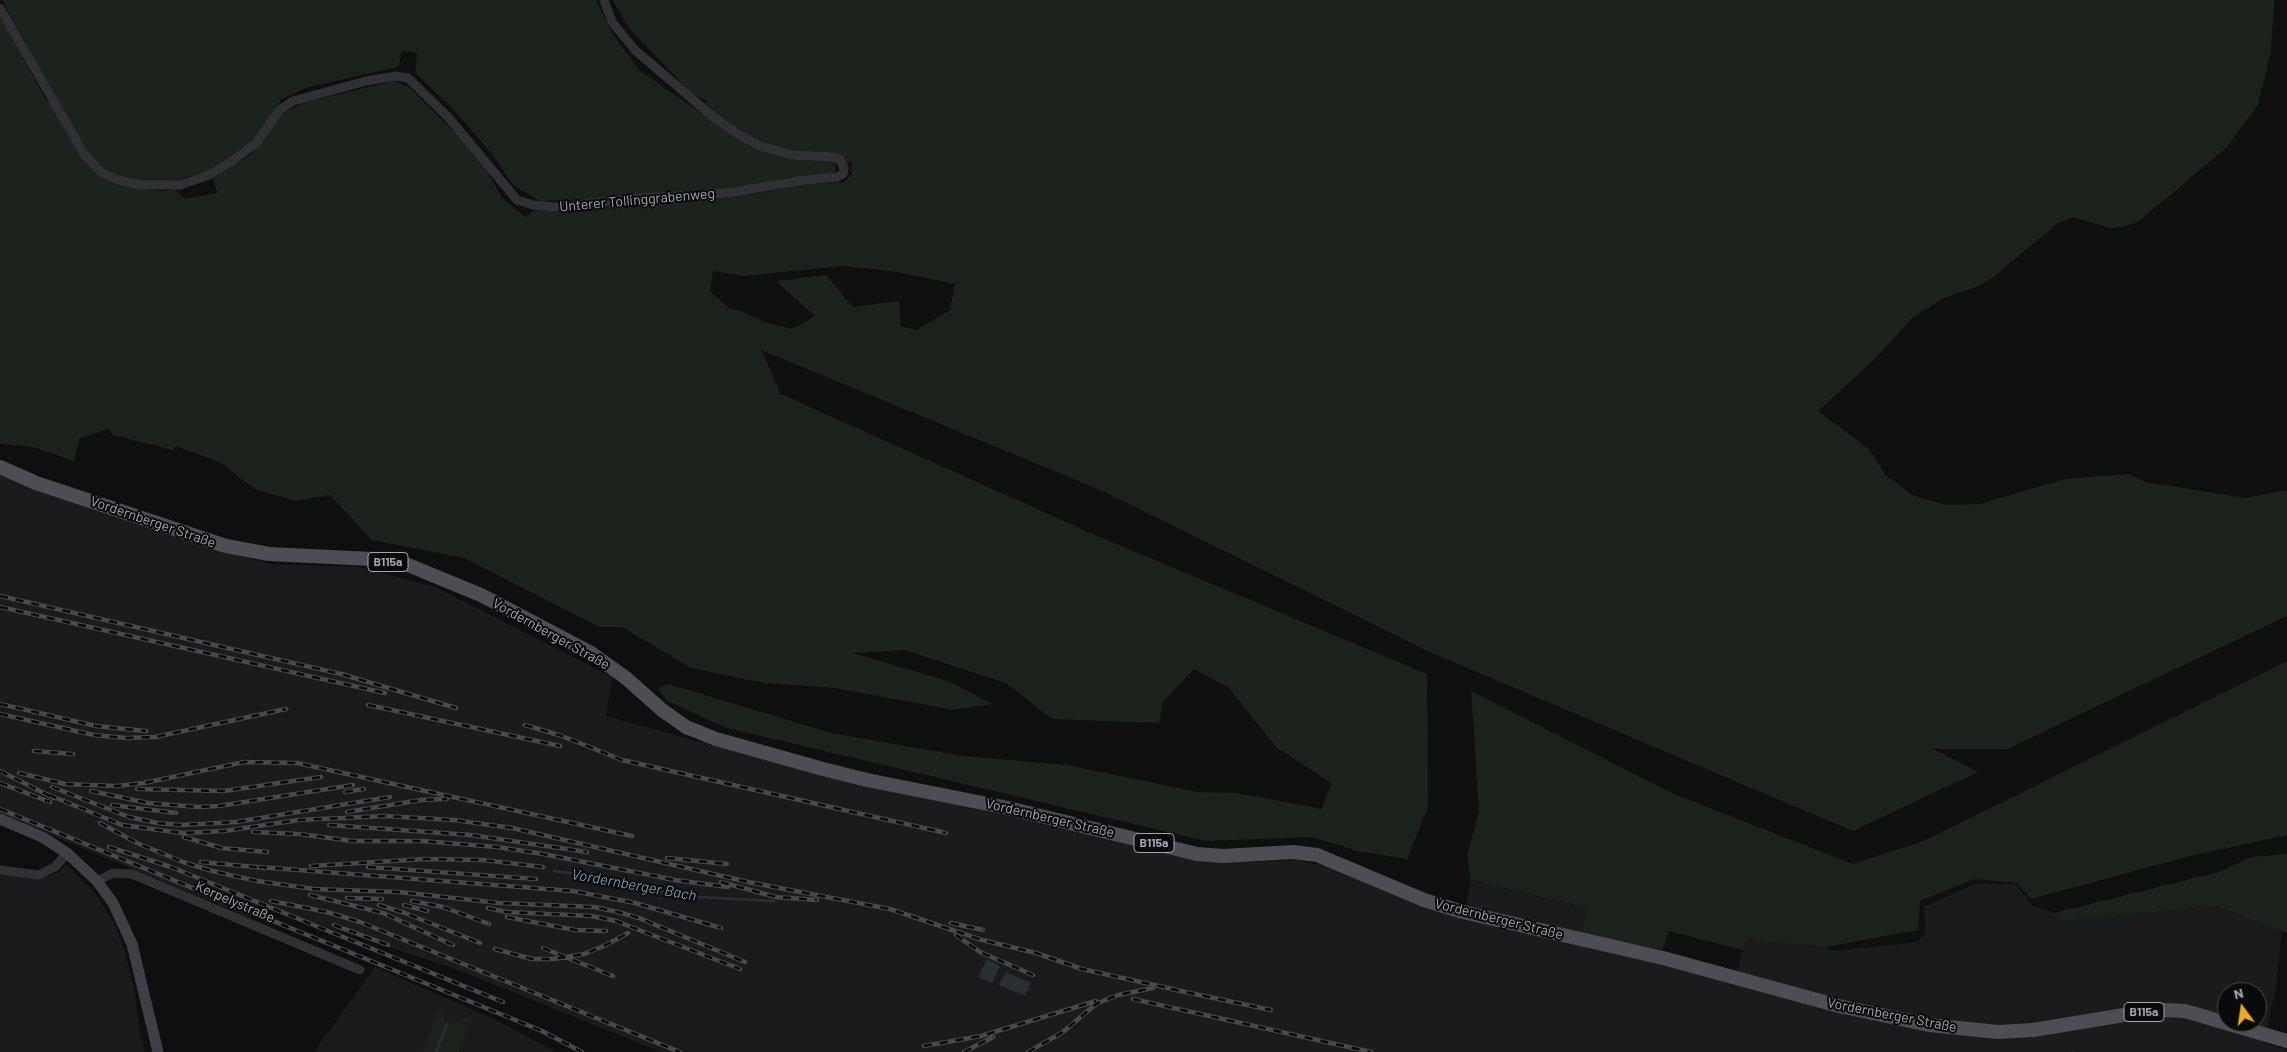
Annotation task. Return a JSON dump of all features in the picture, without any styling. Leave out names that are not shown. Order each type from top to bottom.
[{"type":"main road","name":"Vordernberger Straße","points":[[0,467],[36,483],[226,546],[269,554],[372,559],[408,565],[481,595],[591,653],[626,678],[662,710],[686,727],[743,747],[840,774],[1008,808],[1197,854],[1223,856],[1293,852],[1318,856],[1424,900],[1463,912],[1662,958],[1839,1006],[1930,1026],[1998,1032],[2016,1031],[2164,1010],[2185,1012],[2287,1041]]},
{"type":"main road","points":[[0,819],[42,837],[67,852],[97,881],[113,903],[129,936],[158,1052]]},
{"type":"street","name":"Unterer Tollinggrabenweg","points":[[0,8],[84,154],[102,173],[118,180],[142,186],[180,185],[209,175],[232,162],[256,143],[280,110],[293,101],[366,81],[396,76],[408,78],[448,117],[517,200],[533,205],[554,207],[640,198],[727,193],[805,180],[837,177],[843,174],[844,168],[840,160],[833,157],[792,155],[760,146],[712,116],[635,50],[612,22],[604,0]]},
{"type":"street","points":[[0,870],[39,875],[55,867],[67,852]]},
{"type":"street","name":"Kerpelystraße","points":[[97,881],[113,873],[132,874],[360,970]]},
{"type":"shaded area","points":[[2,0],[596,0],[612,33],[639,70],[736,137],[757,148],[779,154],[829,160],[835,164],[836,170],[833,174],[749,188],[624,197],[590,202],[588,199],[540,201],[513,185],[493,155],[451,107],[415,73],[417,53],[402,51],[398,67],[308,87],[282,99],[260,131],[242,150],[210,170],[167,183],[142,181],[140,189],[162,191],[175,189],[185,199],[217,193],[212,176],[229,169],[250,155],[284,113],[306,102],[394,81],[409,87],[459,137],[484,166],[502,197],[525,217],[535,210],[565,212],[664,199],[696,199],[760,193],[808,184],[844,182],[852,174],[851,162],[845,164],[838,156],[809,155],[765,145],[715,114],[704,105],[707,101],[691,93],[630,29],[612,0],[2274,0],[2271,51],[2258,105],[2226,148],[2138,222],[2110,228],[2073,217],[2058,223],[1993,277],[1979,286],[1944,298],[1913,317],[1874,360],[1818,411],[1869,449],[1886,475],[1912,495],[1946,505],[1980,504],[2065,479],[2128,474],[2146,482],[2246,498],[2287,490],[2287,616],[2007,749],[1933,749],[1978,772],[1853,831],[1432,653],[1098,489],[761,350],[781,394],[1095,535],[1427,674],[1428,807],[1407,859],[1361,852],[1312,837],[1206,841],[727,728],[667,701],[658,688],[668,684],[831,733],[964,756],[1067,765],[1198,792],[1237,793],[1322,809],[1331,783],[1276,747],[1228,687],[1194,669],[1163,702],[1159,723],[1052,719],[1006,683],[904,650],[853,653],[948,681],[993,704],[954,710],[835,688],[764,683],[691,668],[622,627],[599,627],[464,558],[372,540],[330,495],[296,501],[255,489],[219,462],[176,446],[173,450],[113,435],[108,429],[80,438],[74,461],[33,447],[0,444],[0,15],[46,100],[59,104]],"holes":[[[843,266],[897,272],[955,284],[950,310],[917,330],[901,326],[899,301],[853,307],[826,275],[776,281],[815,316],[792,329],[764,322],[739,310],[731,310],[710,291],[713,271],[744,276]]]},
{"type":"shaded area","points":[[0,474],[41,492],[160,529],[208,547],[269,564],[359,567],[435,587],[612,677],[606,716],[818,774],[1009,813],[1211,861],[1297,860],[1323,866],[1370,883],[1734,980],[1746,940],[1826,947],[1834,951],[1918,942],[1926,932],[1924,907],[1975,884],[2015,884],[2033,906],[2054,913],[2062,921],[2216,906],[2282,930],[2276,987],[2267,1029],[2267,982],[2217,982],[2217,1032],[2266,1032],[2264,1043],[2287,1050],[2287,1052],[661,1052],[453,968],[259,905],[251,918],[0,814]]},
{"type":"shaded area","points":[[2287,661],[2287,835],[2190,856],[2031,899],[2016,883],[1974,879],[1920,901],[1918,930],[1826,947],[1746,940],[1743,950],[1669,931],[1662,950],[1581,933],[1587,908],[1471,880],[1467,856],[1479,811],[1471,691],[1674,794],[1853,864],[1924,841]]},
{"type":"shaded area","points":[[2287,854],[2287,933],[2216,906],[2062,921],[2054,913],[2218,872],[2252,857]]},
{"type":"shaded area","points":[[66,864],[96,894],[116,927],[126,955],[134,988],[140,1034],[145,1052],[0,1052],[0,872],[33,878],[49,876],[59,872]]},
{"type":"shaded area","points":[[1471,880],[1587,908],[1581,933],[1466,908]]},
{"type":"shaded area","points":[[987,959],[1000,966],[992,983],[978,977]]},
{"type":"shaded area","points":[[375,967],[492,1018],[557,1052],[314,1052]]},
{"type":"shaded area","points":[[1006,972],[1031,983],[1025,996],[999,985]]},
{"type":"shaded area","points":[[440,1008],[447,1024],[472,1016],[459,1052],[422,1052]]},
{"type":"waterway","name":"Vordernberger Bach","points":[[554,871],[603,877],[680,896],[774,901]]},
{"type":"waterway","name":"Vordernberger Bach","points":[[436,1052],[447,1024]]},
{"type":"railway","points":[[0,596],[341,674],[456,708]]},
{"type":"railway","points":[[0,607],[385,693]]},
{"type":"railway","points":[[0,704],[96,726],[146,731]]},
{"type":"railway","points":[[368,705],[560,746]]},
{"type":"railway","points":[[0,714],[94,735],[126,738],[155,737],[286,709]]},
{"type":"railway","points":[[525,725],[562,736],[622,760],[946,833]]},
{"type":"railway","points":[[34,751],[73,754]]},
{"type":"railway","points":[[19,773],[65,784],[116,786],[144,783],[244,762],[297,763],[632,836]]},
{"type":"railway","points":[[0,771],[54,798]]},
{"type":"railway","points":[[137,789],[224,791],[321,777]]},
{"type":"railway","points":[[0,783],[50,802]]},
{"type":"railway","points":[[91,791],[148,803],[198,807],[219,806],[353,785]]},
{"type":"railway","points":[[52,787],[129,817],[157,823],[181,825],[236,822],[390,797]]},
{"type":"railway","points":[[345,792],[364,789]]},
{"type":"railway","points":[[49,795],[122,825],[182,833],[224,831],[299,820],[385,816],[454,820],[512,828],[748,882],[890,909],[982,940],[1036,953],[1082,969],[1177,990]]},
{"type":"railway","points":[[347,812],[421,800],[447,799]]},
{"type":"railway","points":[[112,805],[176,813]]},
{"type":"railway","points":[[0,809],[542,1031],[582,1052]]},
{"type":"railway","points":[[100,823],[137,843],[183,862],[212,871],[257,881],[314,889],[399,892],[499,903],[594,907],[639,918],[745,962]]},
{"type":"railway","points":[[329,825],[471,835],[587,852]]},
{"type":"railway","points":[[253,832],[299,834],[353,841],[422,841],[497,847],[543,854],[675,880],[728,887]]},
{"type":"railway","points":[[184,837],[222,848],[267,852]]},
{"type":"railway","points":[[109,847],[171,867],[503,1002]]},
{"type":"railway","points":[[667,858],[727,864]]},
{"type":"railway","points":[[311,866],[425,859],[483,860],[543,867]]},
{"type":"railway","points":[[201,862],[266,868]]},
{"type":"railway","points":[[259,867],[573,891],[635,903],[721,928]]},
{"type":"railway","points":[[368,867],[536,879]]},
{"type":"railway","points":[[721,882],[776,897],[817,900]]},
{"type":"railway","points":[[310,895],[383,913],[453,945]]},
{"type":"railway","points":[[347,898],[382,899]]},
{"type":"railway","points":[[271,901],[327,912],[360,922],[680,1052]]},
{"type":"railway","points":[[412,901],[443,907],[489,924]]},
{"type":"railway","points":[[379,905],[405,913],[480,943]]},
{"type":"railway","points":[[404,905],[427,911]]},
{"type":"railway","points":[[488,908],[506,912],[592,916],[616,921],[740,969]]},
{"type":"railway","points":[[507,917],[575,930],[606,931]]},
{"type":"railway","points":[[951,923],[983,930]]},
{"type":"railway","points":[[334,925],[388,945]]},
{"type":"railway","points":[[495,949],[532,959],[553,959],[584,954],[628,933]]},
{"type":"railway","points":[[956,935],[980,952],[1033,975]]},
{"type":"railway","points":[[543,948],[613,976]]},
{"type":"railway","points":[[1028,1052],[1063,1032],[1096,1004],[1118,995],[1153,988]]},
{"type":"railway","points":[[1171,989],[1271,1010]]},
{"type":"railway","points":[[1133,999],[1371,1052]]},
{"type":"railway","points":[[924,1046],[981,1036],[1096,1001]]},
{"type":"railway","points":[[964,1052],[993,1037]]}]
